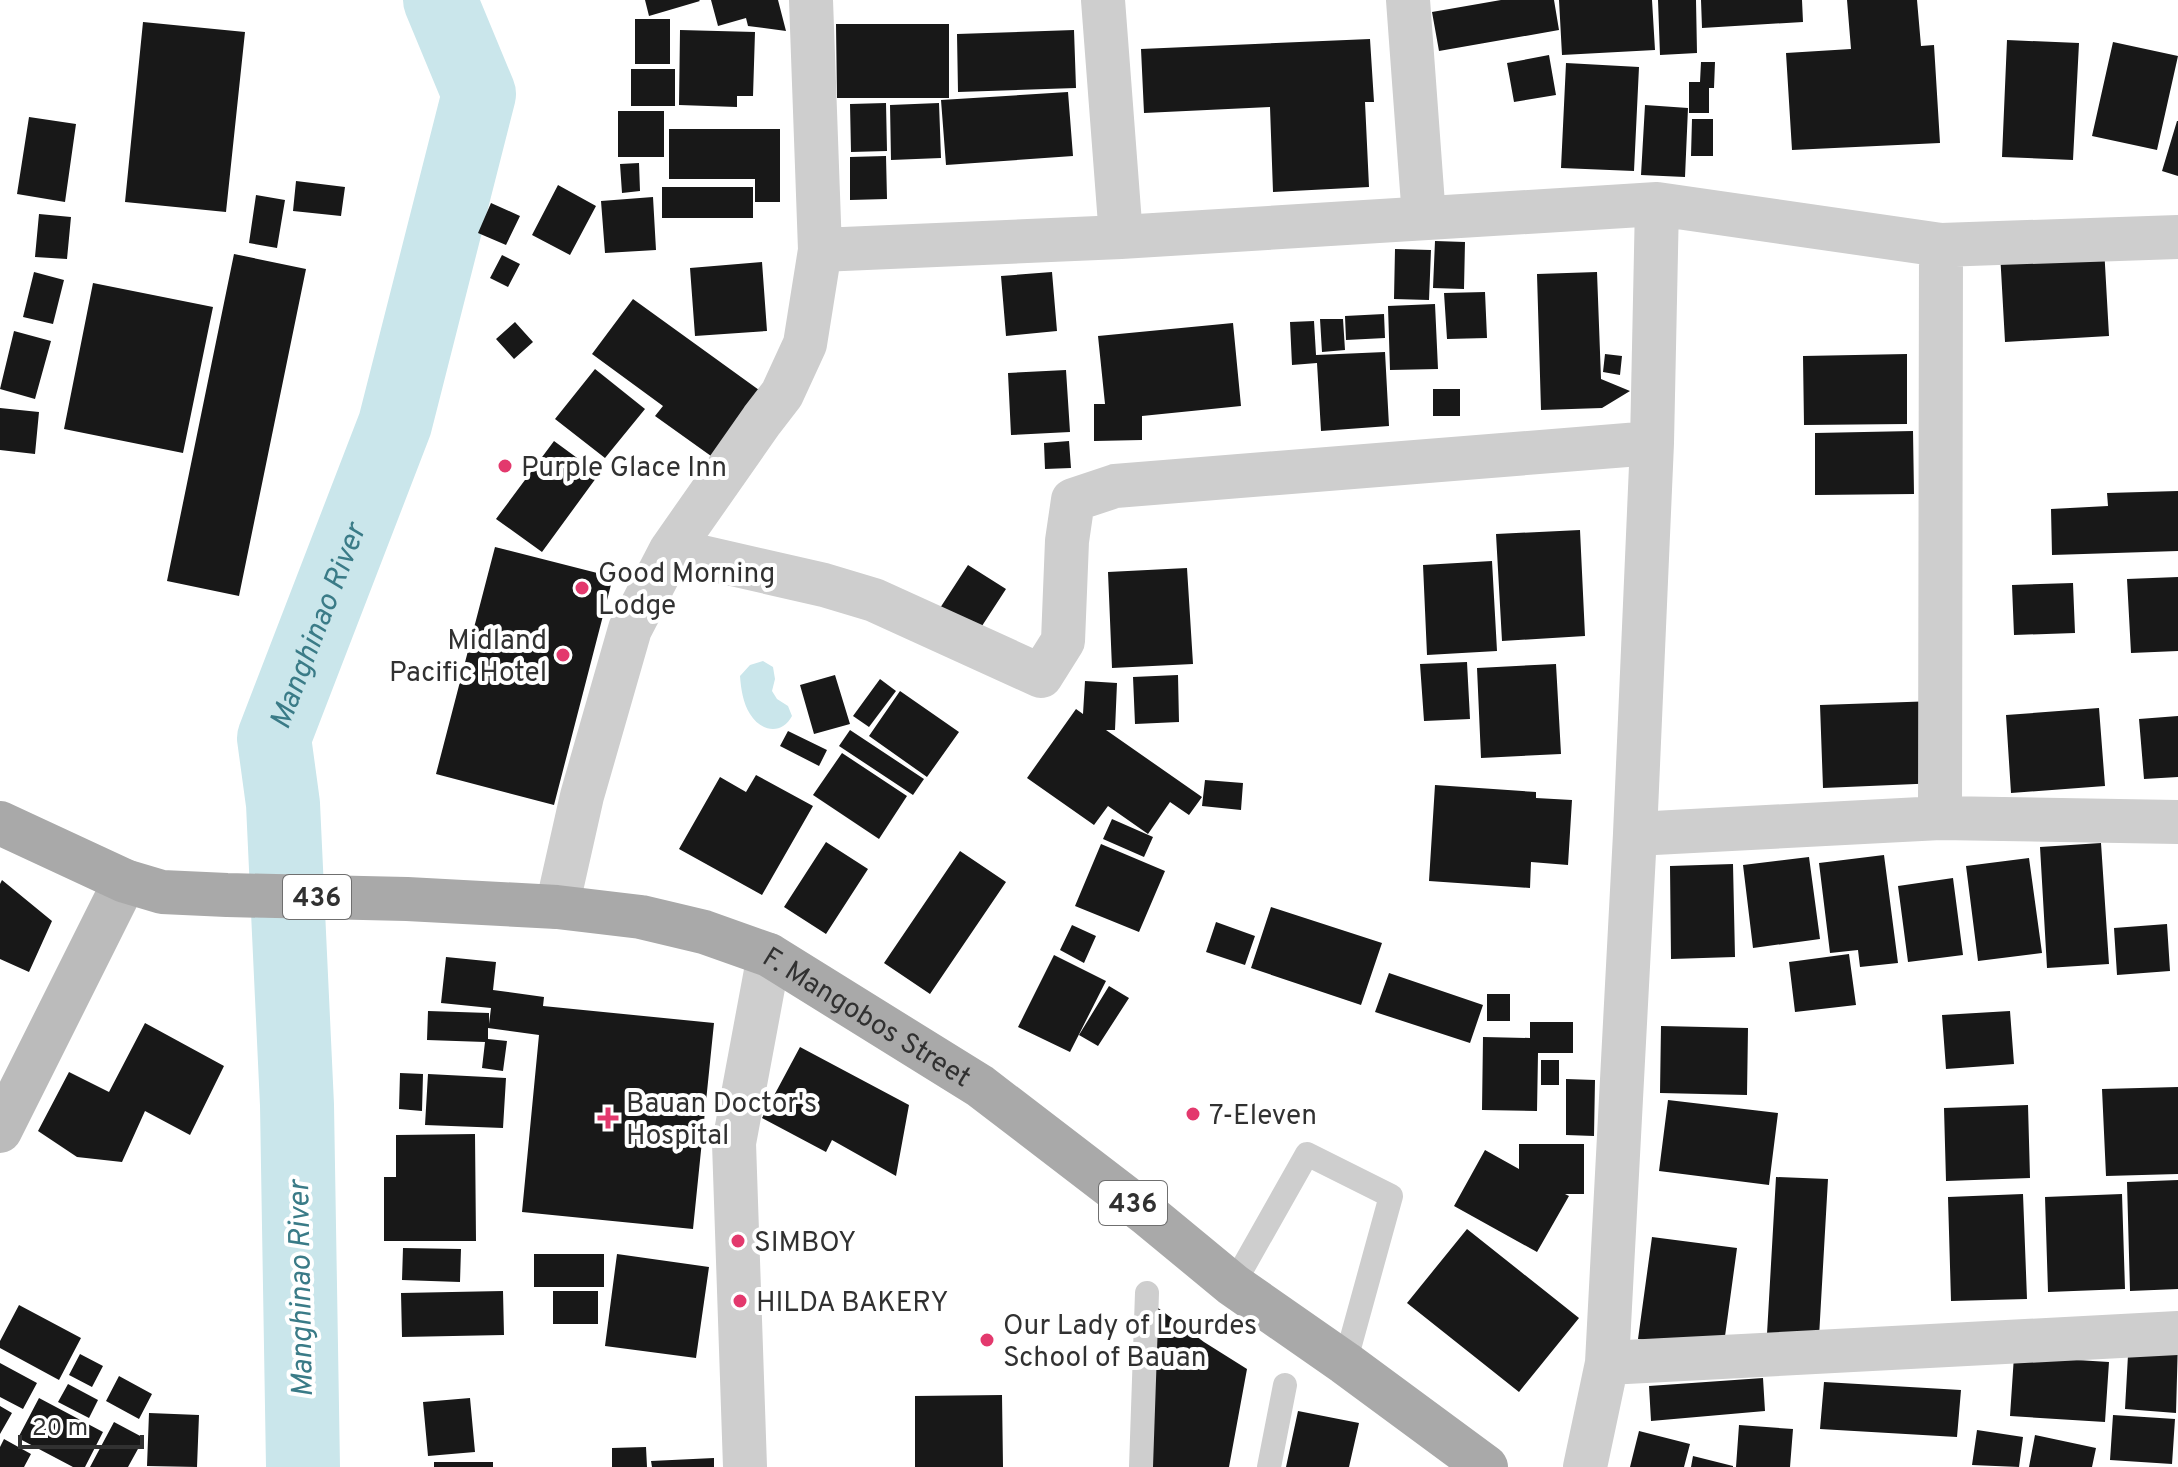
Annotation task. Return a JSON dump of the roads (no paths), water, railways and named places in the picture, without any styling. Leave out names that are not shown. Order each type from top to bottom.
[{"type":"main road","name":"436","points":[[0,823],[125,881]]},
{"type":"main road","name":"F. Mangobos Street","points":[[125,881],[162,892],[557,907],[641,917],[704,932],[769,955],[980,1086],[1147,1214],[1233,1285],[1486,1467]]},
{"type":"main road","points":[[0,1131],[125,881]]},
{"type":"street","points":[[557,907],[582,796],[630,629],[671,550],[782,394],[805,344],[820,250],[811,0]]},
{"type":"street","points":[[1103,0],[1121,237]]},
{"type":"street","points":[[1408,0],[1424,218]]},
{"type":"street","points":[[820,250],[1121,237],[1657,204],[1941,245],[2178,237]]},
{"type":"street","points":[[1585,1467],[1607,1363],[1652,443],[1657,204]]},
{"type":"street","points":[[1940,818],[1941,245]]},
{"type":"street","points":[[671,550],[824,585],[874,600],[1041,676],[1063,641],[1067,541],[1073,500],[1115,486],[1652,443]]},
{"type":"street","points":[[1635,834],[1940,818],[2178,822]]},
{"type":"street","points":[[745,1467],[734,1143],[769,955]]},
{"type":"street","points":[[1607,1363],[2178,1333]]},
{"type":"lane","points":[[1233,1285],[1307,1154],[1391,1196],[1345,1363]]},
{"type":"lane","points":[[1141,1467],[1147,1293]]},
{"type":"lane","points":[[1269,1467],[1285,1385]]},
{"type":"water","points":[[763,661],[773,667],[775,679],[772,691],[777,699],[788,706],[792,716],[783,726],[771,729],[760,725],[748,710],[740,676],[750,665]]},
{"type":"waterway","name":"Manghinao River","points":[[303,1467],[297,1105],[283,804],[274,738],[395,424],[479,94],[440,0]]},
{"type":"place","name":"Purple Glace Inn","points":[[505,466]]},
{"type":"place","name":"Good Morning Lodge","points":[[582,588]]},
{"type":"place","name":"Midland Pacific Hotel","points":[[563,655]]},
{"type":"place","name":"7-Eleven","points":[[1193,1114]]},
{"type":"place","name":"Bauan Doctor's Hospital","points":[[608,1118]]},
{"type":"place","name":"SIMBOY","points":[[738,1241]]},
{"type":"place","name":"HILDA BAKERY","points":[[740,1301]]},
{"type":"place","name":"Our Lady of Lourdes School of Bauan","points":[[987,1340]]}]
